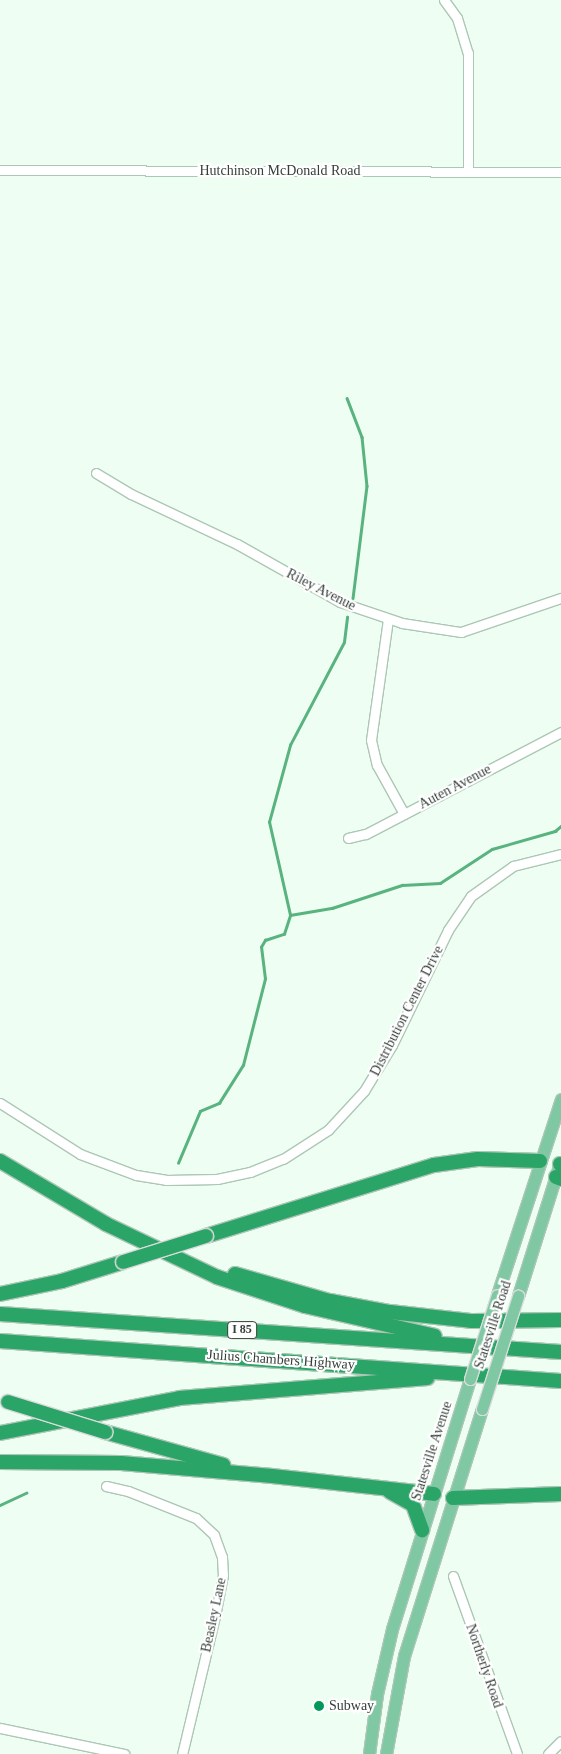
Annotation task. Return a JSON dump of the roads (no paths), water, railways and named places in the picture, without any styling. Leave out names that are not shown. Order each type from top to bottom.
[{"type":"highway","points":[[0,1294],[62,1281],[434,1165],[478,1160],[540,1161]]},
{"type":"highway","points":[[0,1162],[52,1194],[189,1265],[275,1297],[345,1316],[484,1346]]},
{"type":"highway","points":[[134,1238],[243,1277],[359,1307],[448,1319],[561,1320]]},
{"type":"highway","name":"Julius Chambers Highway","points":[[0,1314],[561,1352]]},
{"type":"highway","name":"Julius Chambers Highway","points":[[0,1341],[561,1381]]},
{"type":"highway","points":[[0,1433],[74,1417],[234,1391],[475,1375]]},
{"type":"highway","points":[[4,1400],[105,1432],[272,1476]]},
{"type":"highway","points":[[0,1423],[74,1417]]},
{"type":"highway","points":[[0,1462],[96,1462],[272,1476],[434,1494]]},
{"type":"highway","points":[[385,1490],[413,1505],[422,1530]]},
{"type":"highway","points":[[454,1498],[561,1494]]},
{"type":"main road","points":[[560,1169],[540,1161],[561,1100]]},
{"type":"main road","name":"Statesville Avenue","points":[[369,1754],[385,1657],[422,1530],[540,1161]]},
{"type":"main road","name":"Statesville Road","points":[[454,1498],[560,1169]]},
{"type":"main road","points":[[386,1754],[404,1656],[454,1498],[434,1494]]},
{"type":"street","points":[[444,0],[457,18],[468,53],[468,172]]},
{"type":"street","name":"Hutchinson McDonald Road","points":[[0,170],[561,172]]},
{"type":"street","name":"Riley Avenue","points":[[96,473],[146,502],[237,544],[340,602],[388,619],[441,631],[461,632],[561,598]]},
{"type":"street","points":[[388,619],[371,740],[377,765],[404,814]]},
{"type":"street","name":"Auten Avenue","points":[[348,838],[366,834],[561,732]]},
{"type":"street","name":"Distribution Center Drive","points":[[0,1102],[80,1154],[108,1166],[144,1176],[182,1180],[217,1179],[283,1159],[328,1130],[364,1091],[392,1045],[448,930],[471,896],[513,866],[561,854]]},
{"type":"street","name":"Beasley Lane","points":[[106,1486],[128,1491],[196,1518],[214,1535],[221,1551],[223,1575],[182,1754]]},
{"type":"street","name":"Northerly Road","points":[[454,1576],[517,1754]]},
{"type":"street","points":[[0,1728],[121,1754]]},
{"type":"street","points":[[548,1754],[561,1741]]},
{"type":"waterway","points":[[347,398],[362,437],[367,486],[353,598]]},
{"type":"waterway","points":[[178,1163],[200,1111],[219,1103],[243,1065],[265,979],[261,947],[265,940],[284,934],[290,915],[269,822],[290,745],[344,642],[347,617]]},
{"type":"waterway","points":[[290,915],[332,908],[402,885],[440,883],[492,849],[555,831],[561,826]]},
{"type":"waterway","points":[[0,1505],[26,1493]]},
{"type":"place","name":"Subway","points":[[319,1706]]}]
